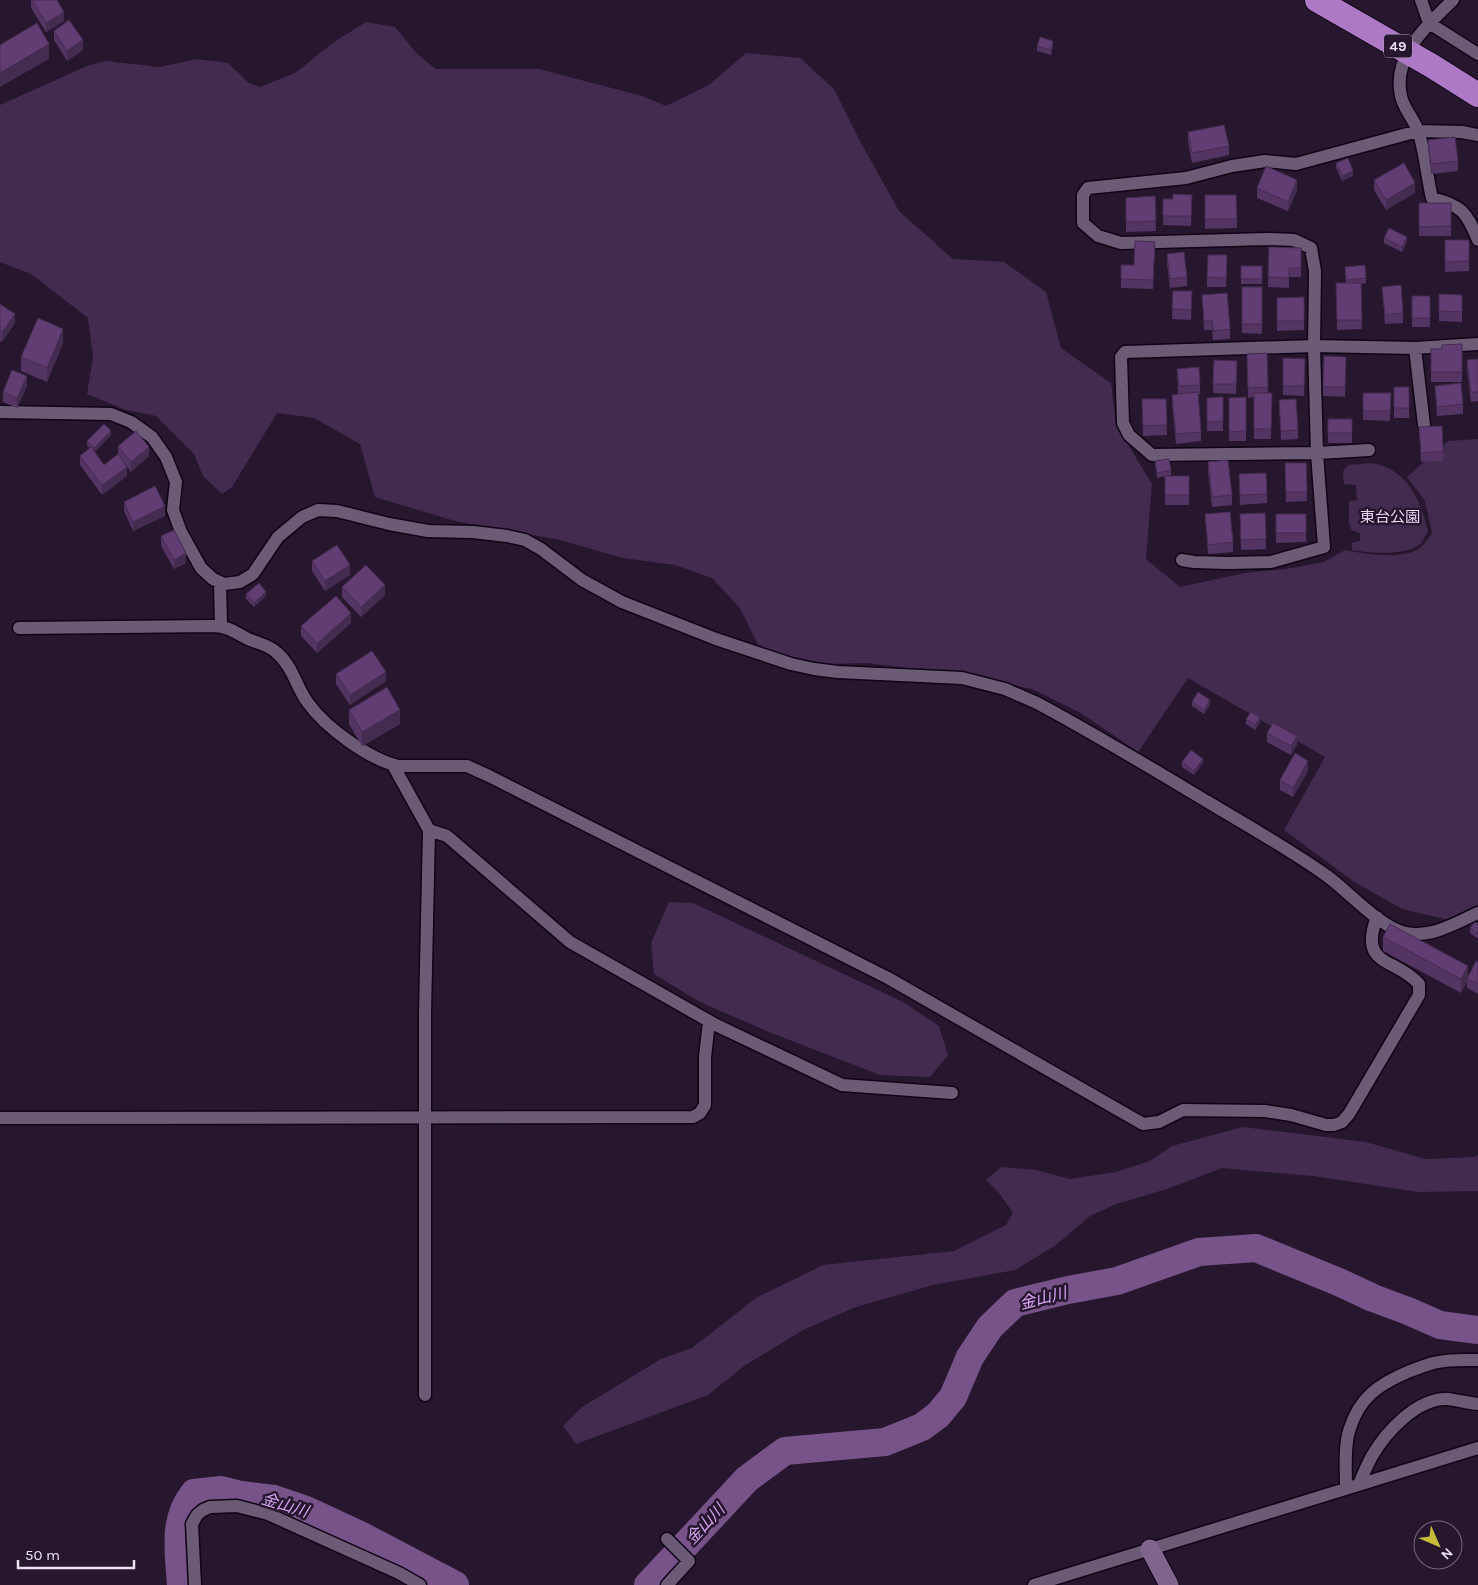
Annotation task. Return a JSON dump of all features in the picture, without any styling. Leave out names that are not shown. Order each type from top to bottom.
[{"type":"highway","name":"49","points":[[1317,0],[1407,51],[1478,95]]},
{"type":"street","points":[[1421,0],[1429,24],[1478,54]]},
{"type":"street","points":[[1453,0],[1429,24],[1407,51],[1400,72],[1401,97],[1418,131],[1432,198],[1459,208],[1470,220],[1478,240]]},
{"type":"street","points":[[1182,560],[1228,563],[1271,562],[1324,547],[1317,453],[1314,346],[1315,271],[1311,248],[1294,240],[1268,239],[1121,244],[1098,236],[1083,223],[1083,195],[1088,188],[1186,178],[1232,166],[1265,161],[1296,164],[1418,131],[1462,132],[1478,135]]},
{"type":"street","points":[[1369,450],[1317,453],[1152,455],[1129,435],[1123,423],[1121,357],[1125,352],[1314,346],[1415,348],[1478,344]]},
{"type":"street","points":[[1415,348],[1424,425]]},
{"type":"street","points":[[0,412],[111,414],[131,422],[152,437],[166,457],[176,482],[173,510],[180,532],[201,568],[213,579],[224,584],[240,582],[253,574],[278,537],[302,517],[318,510],[337,511],[389,524],[428,531],[473,532],[525,540],[541,549],[582,580],[622,602],[716,639],[791,664],[814,670],[838,672],[962,678],[1005,689],[1080,727],[1279,844],[1328,876],[1377,917],[1397,930],[1406,933],[1427,934],[1478,913]]},
{"type":"street","points":[[220,582],[221,626]]},
{"type":"street","points":[[19,628],[227,627],[248,639],[275,650],[285,661],[297,680],[308,703],[340,735],[372,755],[393,765],[467,766],[490,776],[888,978],[1143,1124],[1159,1122],[1183,1110],[1265,1111],[1291,1115],[1326,1125],[1342,1122],[1350,1114],[1419,995],[1419,984],[1414,978],[1392,966],[1376,953],[1371,946],[1371,932],[1377,917]]},
{"type":"street","points":[[393,765],[429,830],[426,935],[425,1395]]},
{"type":"street","points":[[429,830],[447,836],[570,942],[709,1022],[842,1085],[952,1094]]},
{"type":"street","points":[[0,1118],[693,1117],[700,1113],[705,1106],[705,1057],[709,1022]]},
{"type":"street","points":[[1346,1488],[1349,1432],[1358,1408],[1369,1394],[1388,1381],[1440,1361],[1478,1360]]},
{"type":"street","points":[[1359,1484],[1372,1455],[1396,1425],[1414,1410],[1430,1402],[1446,1399],[1478,1404]]},
{"type":"street","points":[[1034,1585],[1478,1448]]},
{"type":"street","points":[[195,1585],[192,1524],[204,1510],[237,1506],[268,1514],[301,1528],[399,1573],[420,1585]]},
{"type":"street","points":[[666,1539],[689,1561],[668,1585]]},
{"type":"street","points":[[1150,1549],[1169,1585]]},
{"type":"green space","points":[[366,22],[395,27],[417,54],[436,69],[539,69],[642,96],[666,106],[709,85],[746,53],[800,58],[834,89],[860,141],[899,211],[953,259],[1004,262],[1046,292],[1061,348],[1111,383],[1116,425],[1152,484],[1146,559],[1180,587],[1245,573],[1286,569],[1324,562],[1345,550],[1385,555],[1406,554],[1415,551],[1423,545],[1432,533],[1425,501],[1407,477],[1448,441],[1478,439],[1478,927],[1402,909],[1353,881],[1284,830],[1325,757],[1188,678],[1138,752],[1081,713],[1032,689],[970,676],[867,663],[827,664],[789,656],[765,659],[740,608],[712,578],[675,565],[623,558],[560,540],[455,521],[375,497],[360,444],[314,418],[277,413],[232,487],[222,494],[203,476],[194,454],[156,416],[126,410],[87,394],[93,357],[88,318],[31,274],[0,262],[0,105],[87,66],[105,61],[160,67],[196,59],[228,63],[249,83],[260,87],[295,73],[334,42]]},
{"type":"green space","name":"東台公園","points":[[1372,463],[1384,466],[1395,472],[1403,479],[1416,498],[1428,532],[1420,544],[1404,551],[1386,553],[1352,550],[1352,543],[1360,541],[1360,533],[1351,530],[1349,522],[1349,501],[1357,500],[1356,485],[1344,484],[1343,471],[1349,465]]},
{"type":"green space","points":[[669,902],[693,903],[903,1002],[939,1026],[948,1055],[930,1077],[880,1075],[769,1032],[700,1002],[654,974],[651,943]]},
{"type":"green space","points":[[1243,1127],[1366,1142],[1425,1159],[1474,1157],[1478,1155],[1478,1191],[1419,1192],[1313,1176],[1222,1168],[1167,1189],[1116,1204],[1090,1216],[1056,1245],[1015,1270],[933,1285],[856,1307],[805,1329],[744,1366],[708,1395],[576,1444],[563,1426],[582,1407],[661,1359],[692,1348],[756,1298],[823,1265],[954,1251],[1006,1225],[1013,1213],[999,1193],[986,1180],[1001,1167],[1036,1170],[1070,1179],[1116,1172],[1150,1161],[1172,1146]]},
{"type":"building","points":[[32,0],[57,0],[64,12],[46,23]]},
{"type":"building","points":[[69,20],[83,40],[67,51],[54,31]]},
{"type":"building","points":[[37,23],[49,44],[0,73],[0,45]]},
{"type":"building","points":[[1040,37],[1053,41],[1051,50],[1037,46]]},
{"type":"building","points":[[1224,125],[1229,146],[1192,153],[1188,132]]},
{"type":"building","points":[[1455,137],[1458,161],[1431,164],[1428,140]]},
{"type":"building","points":[[1348,158],[1353,171],[1342,176],[1336,163]]},
{"type":"building","points":[[1404,163],[1415,183],[1386,200],[1374,180]]},
{"type":"building","points":[[1266,166],[1297,180],[1288,202],[1257,188]]},
{"type":"building","points":[[1173,194],[1192,195],[1191,216],[1163,216],[1163,199],[1173,199]]},
{"type":"building","points":[[1205,195],[1236,195],[1237,219],[1205,219]]},
{"type":"building","points":[[1155,196],[1156,221],[1126,222],[1126,198]]},
{"type":"building","points":[[1419,203],[1451,203],[1451,226],[1419,227]]},
{"type":"building","points":[[1389,228],[1407,237],[1402,247],[1384,238]]},
{"type":"building","points":[[1445,240],[1469,240],[1469,261],[1445,262]]},
{"type":"building","points":[[1135,241],[1155,242],[1153,280],[1121,279],[1121,265],[1134,265]]},
{"type":"building","points":[[1269,247],[1301,248],[1301,268],[1289,268],[1289,278],[1268,277]]},
{"type":"building","points":[[1184,252],[1187,277],[1170,279],[1167,254]]},
{"type":"building","points":[[1208,255],[1227,255],[1226,278],[1207,277]]},
{"type":"building","points":[[1365,265],[1366,278],[1346,280],[1345,267]]},
{"type":"building","points":[[1241,266],[1262,266],[1262,279],[1241,279]]},
{"type":"building","points":[[1336,283],[1361,283],[1362,320],[1337,320]]},
{"type":"building","points":[[1401,285],[1403,313],[1385,315],[1382,287]]},
{"type":"building","points":[[1242,287],[1262,287],[1262,324],[1242,324]]},
{"type":"building","points":[[1173,291],[1192,291],[1191,310],[1172,309]]},
{"type":"building","points":[[1227,293],[1230,329],[1213,331],[1212,320],[1204,321],[1202,295]]},
{"type":"building","points":[[1439,294],[1462,295],[1462,312],[1439,311]]},
{"type":"building","points":[[1412,296],[1430,296],[1430,318],[1412,318]]},
{"type":"building","points":[[1304,297],[1304,321],[1277,321],[1277,298]]},
{"type":"building","points":[[0,304],[15,314],[2,332],[0,331]]},
{"type":"building","points":[[38,318],[63,329],[47,368],[21,357]]},
{"type":"building","points":[[1462,344],[1462,372],[1431,372],[1431,349],[1442,349],[1442,345]]},
{"type":"building","points":[[1267,353],[1268,387],[1248,388],[1247,354]]},
{"type":"building","points":[[1324,356],[1346,357],[1345,387],[1323,387]]},
{"type":"building","points":[[1283,358],[1305,359],[1304,386],[1283,386]]},
{"type":"building","points":[[1478,359],[1478,392],[1471,392],[1467,360]]},
{"type":"building","points":[[1214,360],[1237,361],[1236,384],[1213,384]]},
{"type":"building","points":[[1199,367],[1200,385],[1179,386],[1177,369]]},
{"type":"building","points":[[12,370],[27,376],[17,398],[3,392]]},
{"type":"building","points":[[1461,383],[1463,404],[1437,407],[1435,386]]},
{"type":"building","points":[[1394,387],[1409,387],[1409,408],[1394,408]]},
{"type":"building","points":[[1198,392],[1201,432],[1176,434],[1172,395]]},
{"type":"building","points":[[1254,393],[1272,393],[1271,429],[1254,429]]},
{"type":"building","points":[[1363,393],[1391,393],[1390,411],[1363,411]]},
{"type":"building","points":[[1223,397],[1223,421],[1207,422],[1207,398]]},
{"type":"building","points":[[1246,397],[1246,431],[1229,432],[1229,398]]},
{"type":"building","points":[[1142,399],[1166,399],[1167,425],[1143,426]]},
{"type":"building","points":[[1296,399],[1298,430],[1281,431],[1279,400]]},
{"type":"building","points":[[1328,419],[1352,419],[1352,433],[1328,433]]},
{"type":"building","points":[[104,424],[111,431],[94,448],[87,441]]},
{"type":"building","points":[[1442,426],[1443,451],[1421,453],[1419,427]]},
{"type":"building","points":[[136,431],[149,447],[131,462],[118,446]]},
{"type":"building","points":[[91,447],[104,465],[118,454],[127,467],[102,485],[80,456]]},
{"type":"building","points":[[1169,459],[1171,470],[1157,473],[1155,461]]},
{"type":"building","points":[[1228,460],[1232,495],[1212,497],[1208,462]]},
{"type":"building","points":[[1285,463],[1306,463],[1307,492],[1286,492]]},
{"type":"building","points":[[1266,473],[1267,494],[1240,495],[1239,474]]},
{"type":"building","points":[[1165,476],[1189,476],[1189,495],[1165,495]]},
{"type":"building","points":[[155,486],[165,506],[133,522],[124,502]]},
{"type":"building","points":[[1230,512],[1233,542],[1208,545],[1205,514]]},
{"type":"building","points":[[1265,513],[1266,539],[1241,540],[1240,514]]},
{"type":"building","points":[[1276,514],[1306,514],[1306,533],[1276,533]]},
{"type":"building","points":[[174,530],[186,553],[174,560],[161,536]]},
{"type":"building","points":[[337,545],[350,565],[325,581],[312,561]]},
{"type":"building","points":[[366,565],[385,585],[361,607],[342,587]]},
{"type":"building","points":[[259,583],[266,592],[254,603],[246,594]]},
{"type":"building","points":[[336,596],[351,613],[317,644],[301,626]]},
{"type":"building","points":[[372,651],[386,672],[350,695],[336,674]]},
{"type":"building","points":[[387,687],[400,710],[362,732],[349,710]]},
{"type":"building","points":[[1198,692],[1210,700],[1204,710],[1192,702]]},
{"type":"building","points":[[1251,712],[1260,718],[1255,725],[1246,719]]},
{"type":"building","points":[[1273,723],[1297,736],[1291,746],[1267,733]]},
{"type":"building","points":[[1191,750],[1203,759],[1194,771],[1182,762]]},
{"type":"building","points":[[1295,753],[1308,761],[1293,788],[1280,780]]},
{"type":"building","points":[[1475,922],[1478,925],[1478,934],[1470,928]]},
{"type":"building","points":[[1390,924],[1468,966],[1461,979],[1383,937]]},
{"type":"building","points":[[1476,961],[1478,962],[1478,984],[1467,979]]},
{"type":"waterway","name":"金山川","points":[[648,1585],[747,1479],[785,1451],[885,1442],[922,1427],[938,1415],[953,1397],[970,1357],[990,1327],[1015,1303],[1068,1290],[1117,1281],[1199,1252],[1256,1248],[1440,1325],[1478,1330]]},
{"type":"waterway","name":"金山川","points":[[181,1585],[178,1537],[182,1514],[194,1493],[221,1490],[241,1495],[274,1499],[306,1510],[362,1536],[455,1585]]}]
